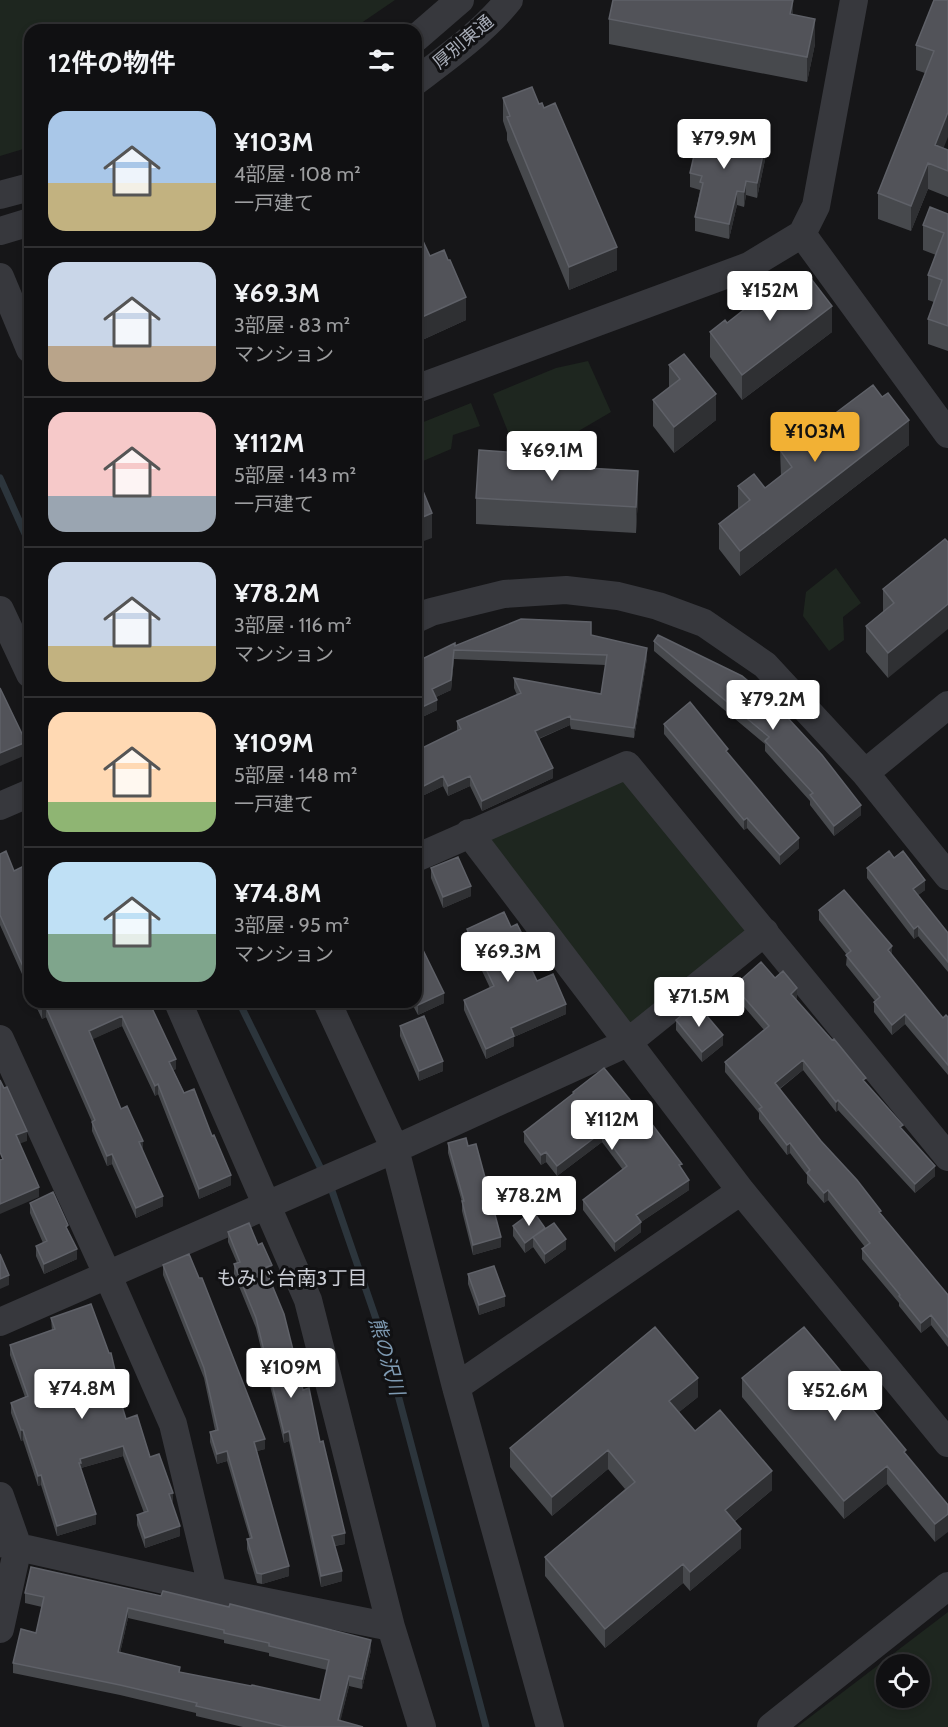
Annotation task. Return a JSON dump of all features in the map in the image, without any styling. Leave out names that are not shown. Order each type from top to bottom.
[{"type":"street","name":"厚別東通","points":[[422,33],[460,0]]},
{"type":"street","name":"厚別東通","points":[[422,76],[499,12],[508,0]]},
{"type":"street","points":[[422,387],[749,266],[802,234],[816,206],[854,0]]},
{"type":"street","points":[[0,195],[24,189]]},
{"type":"street","points":[[0,231],[24,224]]},
{"type":"street","points":[[802,234],[948,434]]},
{"type":"street","points":[[0,277],[24,335]]},
{"type":"street","points":[[422,616],[504,594],[566,590],[618,597],[658,606],[704,623],[765,665],[865,773],[948,876]]},
{"type":"street","points":[[0,610],[24,661]]},
{"type":"street","points":[[865,773],[948,705]]},
{"type":"street","points":[[422,855],[627,765],[948,1157]]},
{"type":"street","points":[[0,806],[24,796]]},
{"type":"street","points":[[469,833],[741,1191],[948,1443]]},
{"type":"street","points":[[0,1322],[383,1155],[627,1043],[765,932]]},
{"type":"street","points":[[181,1008],[308,1300],[391,1627],[422,1727]]},
{"type":"street","points":[[329,1008],[383,1155],[456,1387],[550,1727]]},
{"type":"street","points":[[0,1039],[173,1424],[213,1591]]},
{"type":"street","points":[[456,1387],[741,1191]]},
{"type":"street","points":[[0,1496],[9,1545],[0,1629]]},
{"type":"street","points":[[9,1545],[213,1591],[391,1627]]},
{"type":"street","points":[[771,1727],[948,1586]]},
{"type":"shaded area","points":[[0,0],[395,0],[360,24],[24,24],[24,149],[0,156]]},
{"type":"shaded area","points":[[588,361],[611,412],[570,436],[549,459],[518,457],[493,394],[556,368]]},
{"type":"shaded area","points":[[471,403],[480,426],[453,435],[451,449],[422,461],[422,423]]},
{"type":"shaded area","points":[[836,568],[861,603],[843,617],[844,640],[829,651],[803,616],[806,592]]},
{"type":"shaded area","points":[[627,765],[765,932],[627,1043],[469,833]]},
{"type":"shaded area","points":[[948,1612],[948,1727],[797,1727],[876,1667],[876,1708],[930,1708],[930,1654],[893,1654]]},
{"type":"building","points":[[613,0],[793,0],[790,14],[815,19],[807,57],[609,19]]},
{"type":"building","points":[[934,0],[948,0],[948,112],[935,145],[948,150],[948,171],[928,163],[911,206],[878,193],[934,51],[916,45]]},
{"type":"building","points":[[532,87],[539,104],[542,103],[544,108],[555,103],[617,247],[569,267],[507,117],[510,116],[503,98]]},
{"type":"building","points":[[701,125],[766,140],[757,183],[746,181],[744,192],[737,191],[729,224],[695,217],[703,183],[700,182],[702,176],[690,173]]},
{"type":"building","points":[[930,207],[948,214],[948,326],[928,319],[942,280],[928,275],[944,233],[923,225]]},
{"type":"building","points":[[422,239],[430,256],[444,250],[466,297],[422,317]]},
{"type":"building","points":[[792,272],[803,286],[812,280],[832,306],[742,375],[710,332],[725,320],[727,323]]},
{"type":"building","points":[[684,354],[716,394],[674,427],[653,400],[680,379],[669,365]]},
{"type":"building","points":[[873,385],[882,397],[888,393],[909,420],[740,551],[719,524],[750,500],[738,486],[754,474],[765,488],[792,467],[780,450],[795,439],[797,442]]},
{"type":"building","points":[[479,450],[534,454],[534,465],[638,471],[636,507],[476,498]]},
{"type":"building","points":[[422,489],[432,513],[422,517]]},
{"type":"building","points":[[945,539],[948,542],[948,604],[888,653],[866,626],[894,603],[883,589]]},
{"type":"building","points":[[521,619],[591,622],[591,635],[647,648],[634,728],[571,719],[570,716],[535,731],[553,768],[482,801],[470,776],[448,786],[443,776],[422,787],[422,748],[461,729],[457,721],[521,693],[514,678],[601,694],[607,655],[454,650],[451,680],[432,689],[437,700],[422,707],[422,659],[455,643],[455,646]]},
{"type":"building","points":[[658,635],[742,676],[774,703],[822,755],[861,805],[834,826],[810,795],[813,793],[765,741],[769,737],[654,641]]},
{"type":"building","points":[[0,688],[24,738],[24,743],[0,753]]},
{"type":"building","points":[[690,702],[728,749],[726,751],[799,838],[780,855],[747,818],[744,820],[664,724]]},
{"type":"building","points":[[6,851],[14,871],[24,866],[24,969],[0,915],[0,854]]},
{"type":"building","points":[[889,851],[894,858],[903,851],[925,880],[913,889],[948,933],[948,962],[918,926],[914,929],[867,868]]},
{"type":"building","points":[[458,857],[471,886],[443,897],[431,868]]},
{"type":"building","points":[[844,890],[892,946],[888,950],[943,1018],[946,1015],[948,1017],[948,1065],[905,1014],[892,1025],[874,1002],[880,997],[846,955],[851,951],[819,910]]},
{"type":"building","points":[[504,912],[511,927],[517,924],[526,942],[520,945],[537,981],[553,974],[566,1004],[511,1028],[514,1036],[486,1049],[464,1000],[494,986],[467,929]]},
{"type":"building","points":[[422,948],[444,993],[422,1003]]},
{"type":"building","points":[[761,962],[775,978],[783,971],[797,988],[791,994],[832,1040],[834,1039],[866,1078],[863,1080],[903,1125],[900,1127],[935,1166],[915,1184],[838,1100],[836,1102],[803,1060],[775,1083],[821,1141],[857,1180],[881,1211],[879,1212],[948,1295],[948,1337],[931,1315],[921,1323],[899,1296],[862,1249],[870,1243],[828,1190],[824,1193],[807,1173],[810,1170],[790,1143],[787,1145],[759,1109],[762,1107],[725,1062],[769,1026],[734,986]]},
{"type":"building","points":[[696,1003],[723,1035],[702,1052],[676,1020]]},
{"type":"building","points":[[46,1008],[152,1008],[176,1059],[169,1062],[184,1093],[194,1089],[212,1136],[214,1135],[231,1175],[199,1189],[158,1084],[155,1086],[122,1016],[89,1031],[121,1109],[127,1106],[143,1141],[139,1142],[163,1196],[136,1208],[112,1154],[107,1156],[92,1122],[95,1120]]},
{"type":"building","points":[[424,1016],[443,1061],[419,1071],[400,1026]]},
{"type":"building","points":[[604,1068],[640,1112],[642,1111],[682,1164],[679,1165],[689,1180],[636,1215],[641,1222],[615,1242],[583,1200],[627,1166],[602,1132],[557,1166],[546,1152],[541,1155],[524,1132]]},
{"type":"building","points":[[0,1080],[4,1088],[7,1087],[27,1131],[16,1135],[39,1187],[0,1204],[0,1160],[3,1159],[0,1152]]},
{"type":"building","points":[[466,1138],[468,1146],[476,1144],[501,1237],[473,1245],[448,1143]]},
{"type":"building","points":[[53,1192],[77,1249],[44,1264],[36,1246],[47,1241],[30,1203]]},
{"type":"building","points":[[533,1211],[545,1228],[525,1243],[513,1226]]},
{"type":"building","points":[[249,1223],[258,1245],[262,1243],[272,1265],[265,1268],[284,1314],[303,1390],[309,1388],[320,1442],[323,1441],[345,1533],[332,1536],[342,1571],[321,1576],[289,1431],[284,1433],[256,1318],[234,1264],[240,1262],[228,1232]]},
{"type":"building","points":[[554,1223],[566,1239],[545,1254],[533,1237]]},
{"type":"building","points":[[0,1254],[9,1275],[0,1279]]},
{"type":"building","points":[[189,1254],[199,1278],[202,1278],[265,1439],[254,1442],[289,1566],[262,1574],[257,1573],[247,1539],[252,1538],[227,1451],[217,1454],[210,1432],[218,1430],[204,1368],[163,1265]]},
{"type":"building","points":[[494,1266],[505,1296],[479,1305],[468,1274]]},
{"type":"building","points":[[91,1304],[109,1353],[111,1353],[117,1379],[114,1380],[126,1419],[137,1415],[150,1457],[159,1454],[173,1493],[169,1494],[180,1526],[145,1538],[137,1515],[148,1511],[123,1446],[80,1459],[81,1463],[79,1463],[96,1514],[57,1526],[41,1475],[38,1476],[23,1430],[21,1430],[11,1403],[28,1396],[10,1345],[55,1329],[51,1318]]},
{"type":"building","points":[[655,1327],[698,1378],[669,1401],[695,1431],[720,1410],[772,1471],[725,1510],[741,1529],[690,1572],[683,1564],[605,1629],[545,1557],[635,1482],[608,1450],[552,1497],[510,1448]]},
{"type":"building","points":[[804,1327],[906,1450],[904,1452],[948,1505],[948,1514],[935,1524],[887,1466],[844,1501],[742,1378]]},
{"type":"building","points":[[31,1567],[161,1596],[163,1591],[229,1607],[230,1604],[371,1640],[362,1679],[349,1676],[338,1720],[363,1727],[287,1727],[196,1706],[197,1703],[120,1685],[13,1663],[21,1629],[36,1633],[44,1597],[25,1593]],"holes":[[[128,1608],[224,1630],[224,1633],[269,1643],[269,1646],[329,1660],[320,1700],[179,1672],[180,1667],[118,1652]]]},
{"type":"waterway","name":"熊の沢川","points":[[0,478],[24,532]]},
{"type":"waterway","name":"熊の沢川","points":[[242,1008],[323,1173]]},
{"type":"waterway","name":"熊の沢川","points":[[330,1185],[384,1342],[486,1727]]},
{"type":"district","name":"もみじ台南3丁目","points":[[292,1278]]}]
